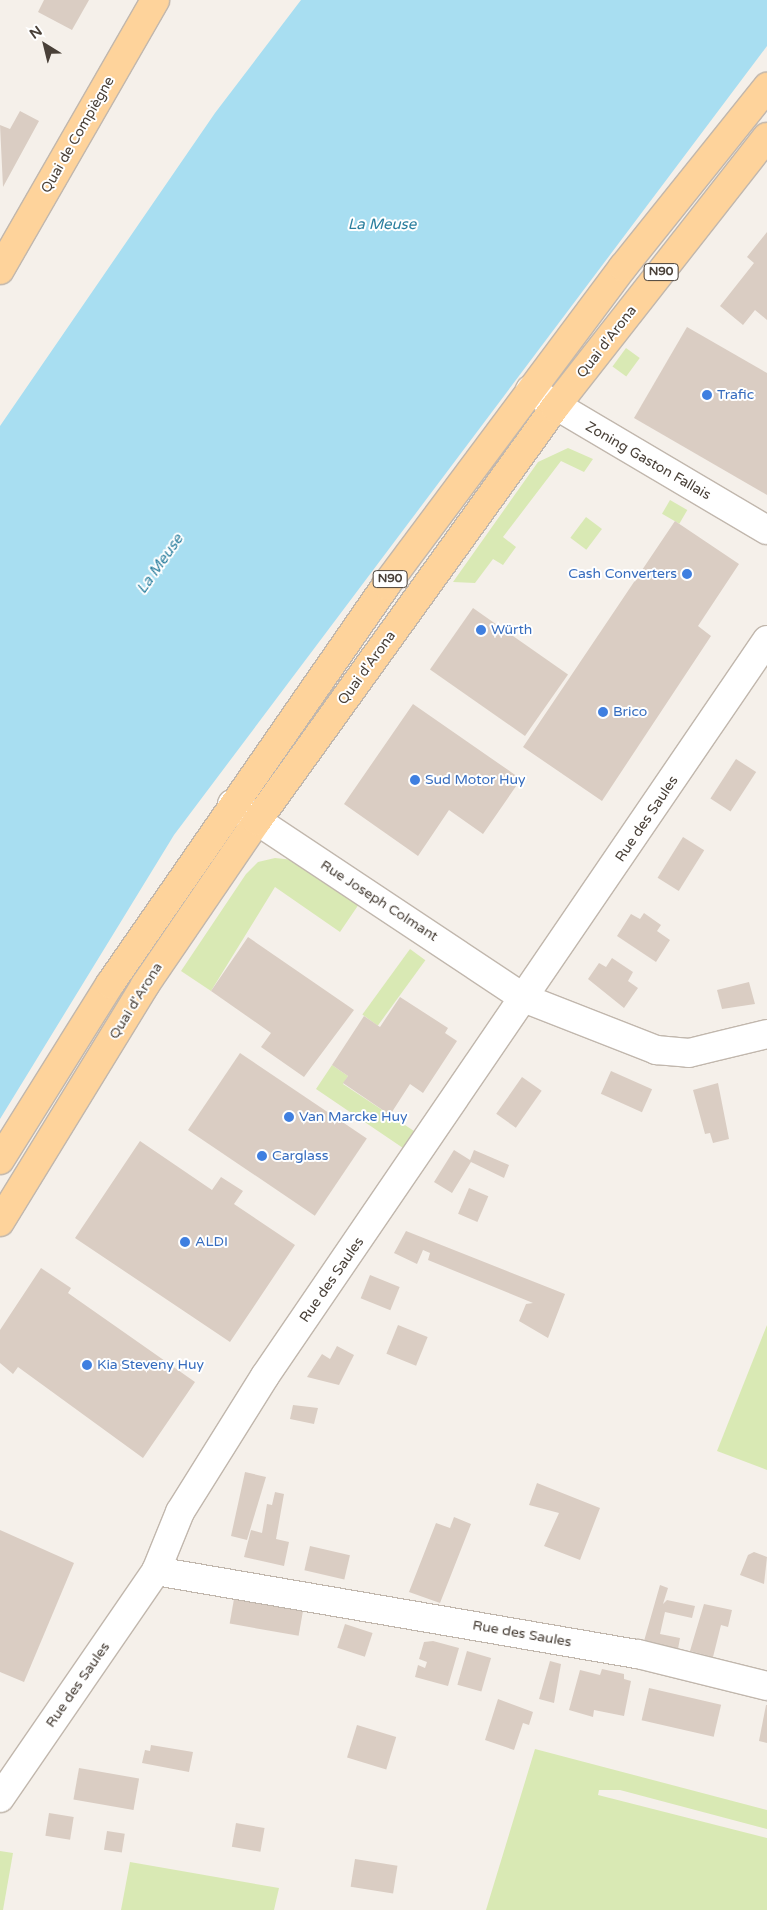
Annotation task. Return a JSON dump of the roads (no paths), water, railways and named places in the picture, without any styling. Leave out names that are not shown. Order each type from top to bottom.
[{"type":"main road","name":"Quai de Compiègne","points":[[0,270],[155,0]]},
{"type":"main road","name":"N90","points":[[0,1160],[232,804],[530,390],[767,87]]},
{"type":"main road","name":"Quai d'Arona","points":[[0,1222],[144,985],[257,821],[555,407],[767,137]]},
{"type":"street","name":"Zoning Gaston Fallais","points":[[530,390],[555,407],[767,530]]},
{"type":"street","name":"Rue des Saules","points":[[0,1798],[156,1571],[180,1512],[266,1376],[526,999],[767,640]]},
{"type":"street","name":"Rue Joseph Colmant","points":[[232,804],[526,999]]},
{"type":"street","points":[[526,999],[656,1050],[689,1053],[767,1034]]},
{"type":"street","name":"Rue des Saules","points":[[156,1571],[638,1654],[767,1686]]},
{"type":"water","name":"La Meuse","points":[[301,0],[767,0],[767,46],[174,835],[0,1119],[0,426],[215,113]]},
{"type":"place","name":"Trafic","points":[[707,395]]},
{"type":"place","name":"Cash Converters","points":[[687,574]]},
{"type":"place","name":"Würth","points":[[481,630]]},
{"type":"place","name":"Brico","points":[[603,712]]},
{"type":"place","name":"Sud Motor Huy","points":[[415,780]]},
{"type":"place","name":"Van Marcke Huy","points":[[289,1117]]},
{"type":"place","name":"Carglass","points":[[262,1156]]},
{"type":"place","name":"ALDI","points":[[185,1242]]},
{"type":"place","name":"Kia Steveny Huy","points":[[87,1365]]}]
